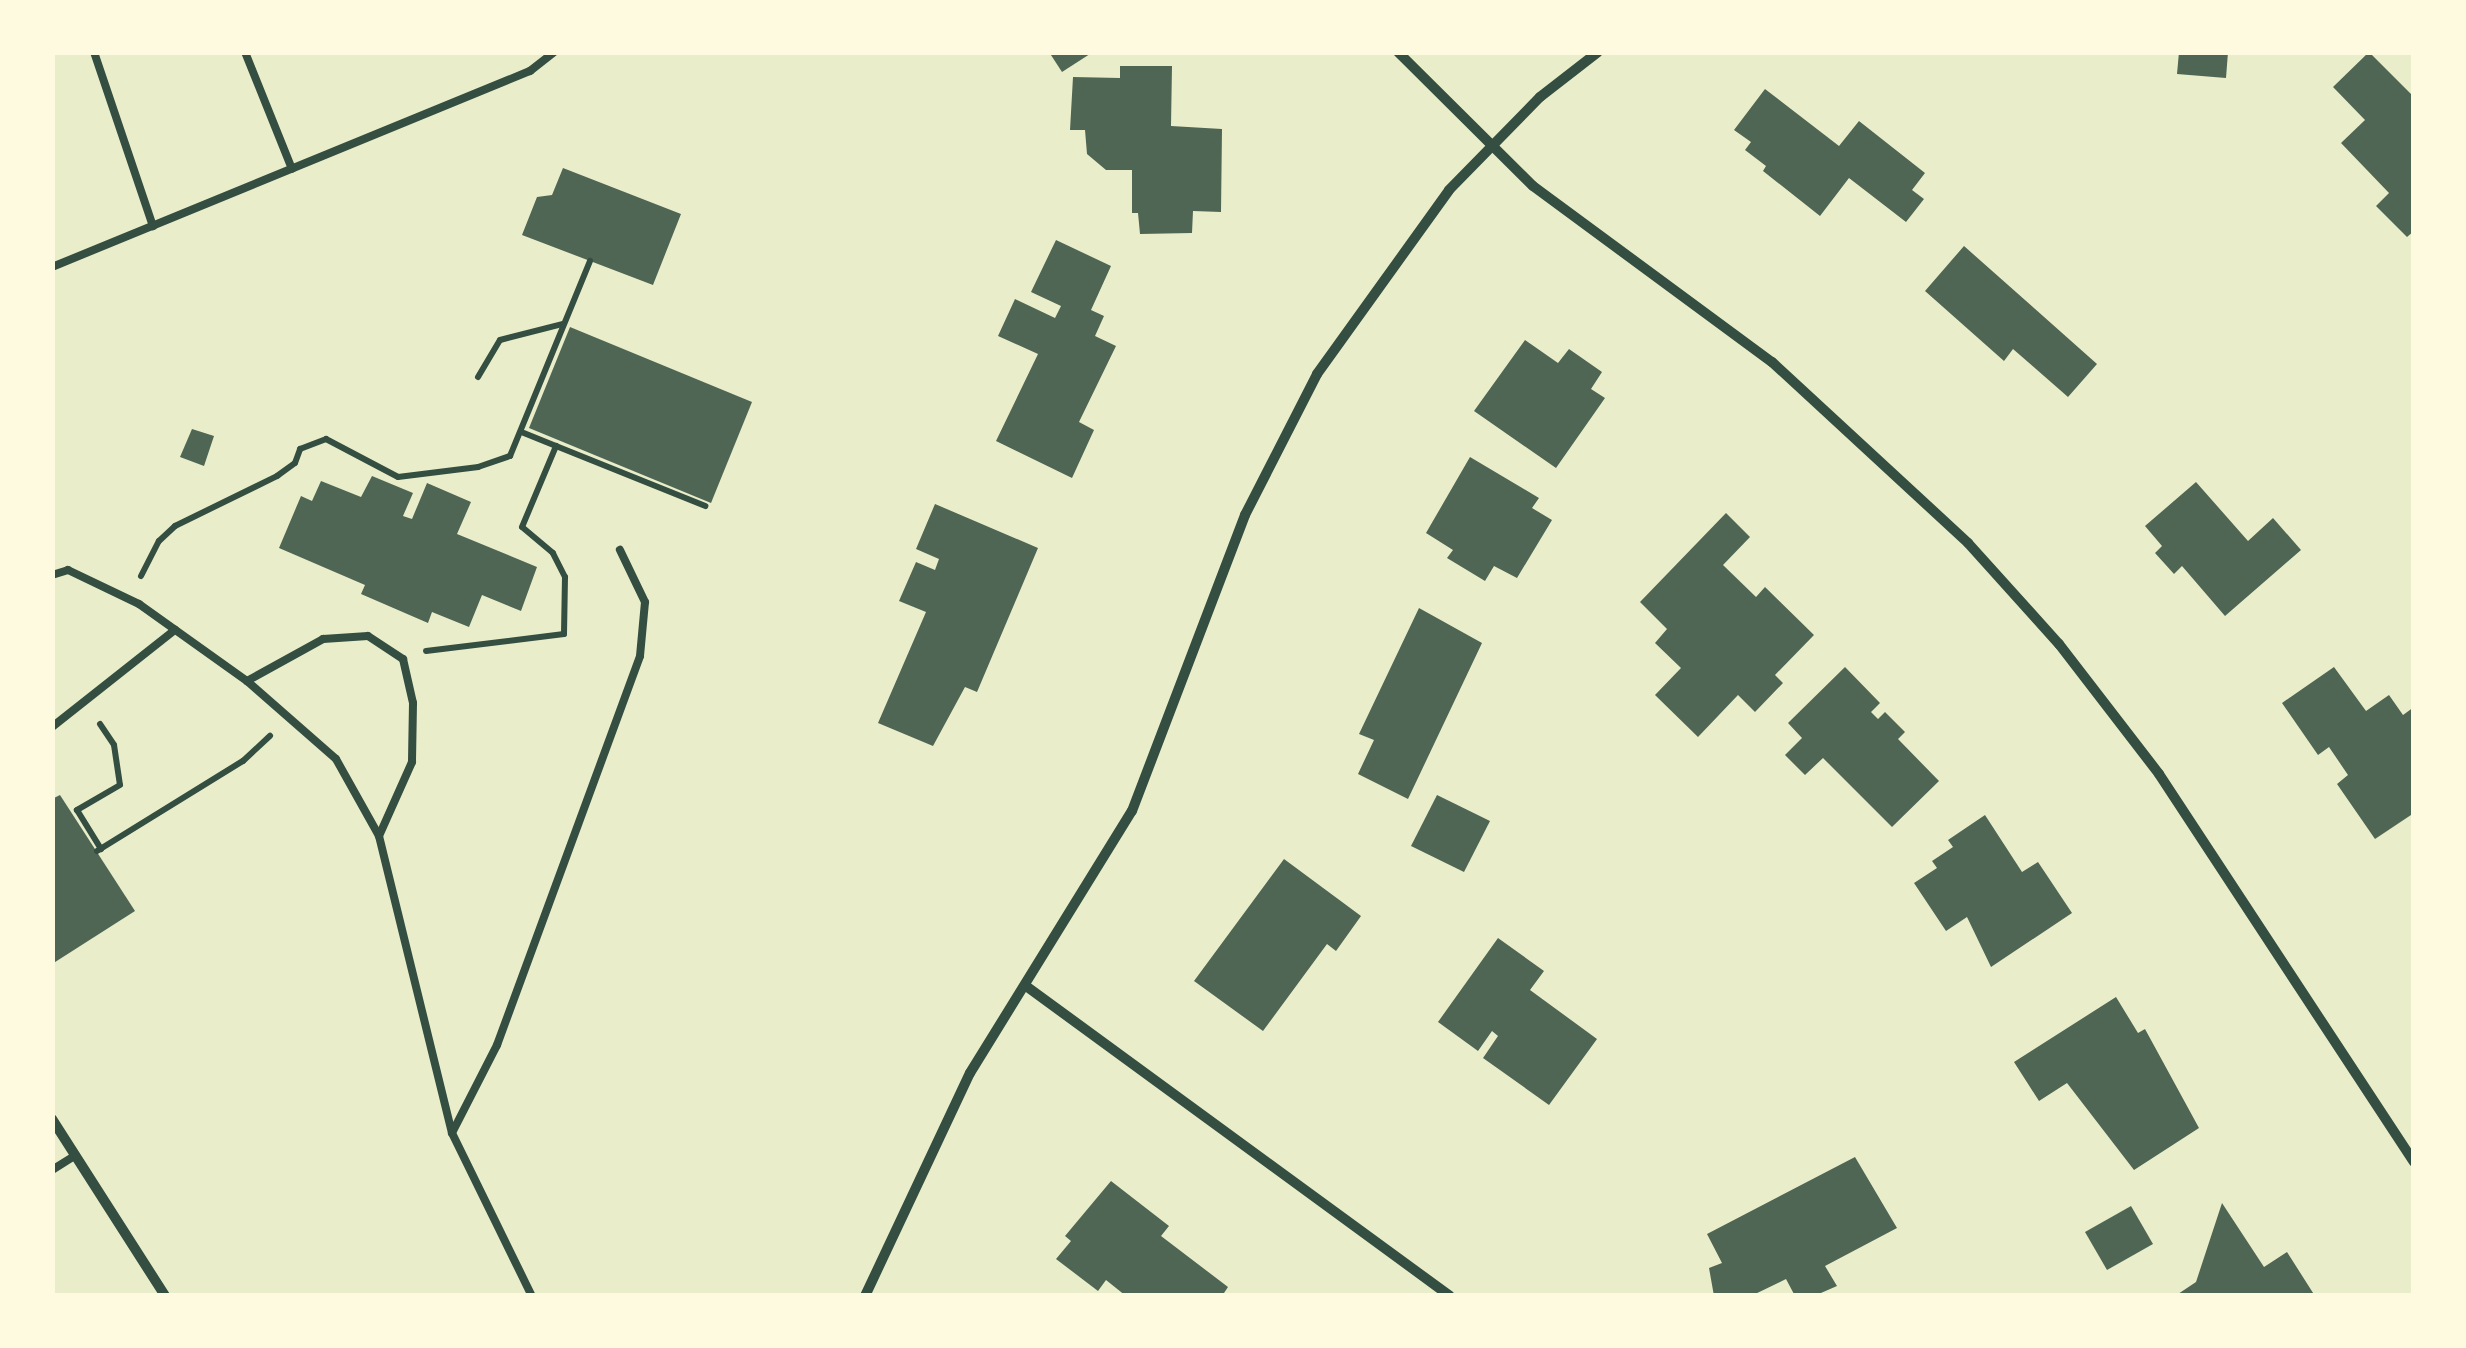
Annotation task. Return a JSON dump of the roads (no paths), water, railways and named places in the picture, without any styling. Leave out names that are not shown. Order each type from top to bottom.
[{"type":"street","points":[[1398,52],[1533,186],[1772,362],[1968,543],[2060,644],[2158,774],[2414,1162]]},
{"type":"street","points":[[865,1296],[970,1073],[1132,811],[1245,515],[1317,374],[1388,267],[1490,146],[1598,52]]},
{"type":"street","points":[[1026,986],[1450,1296]]},
{"type":"street","points":[[52,1120],[164,1296]]},
{"type":"lane","points":[[94,52],[153,226]]},
{"type":"lane","points":[[245,52],[292,169]]},
{"type":"lane","points":[[52,267],[530,71],[554,52]]},
{"type":"lane","points":[[452,1133],[497,1045],[640,656],[645,602],[620,550]]},
{"type":"lane","points":[[52,575],[68,570],[129,599],[246,681],[336,758],[379,836],[452,1133],[532,1296]]},
{"type":"lane","points":[[52,727],[175,630]]},
{"type":"lane","points":[[246,681],[323,638],[368,636],[403,659],[412,702],[412,762],[379,836]]},
{"type":"lane","points":[[52,1170],[76,1156]]}]
